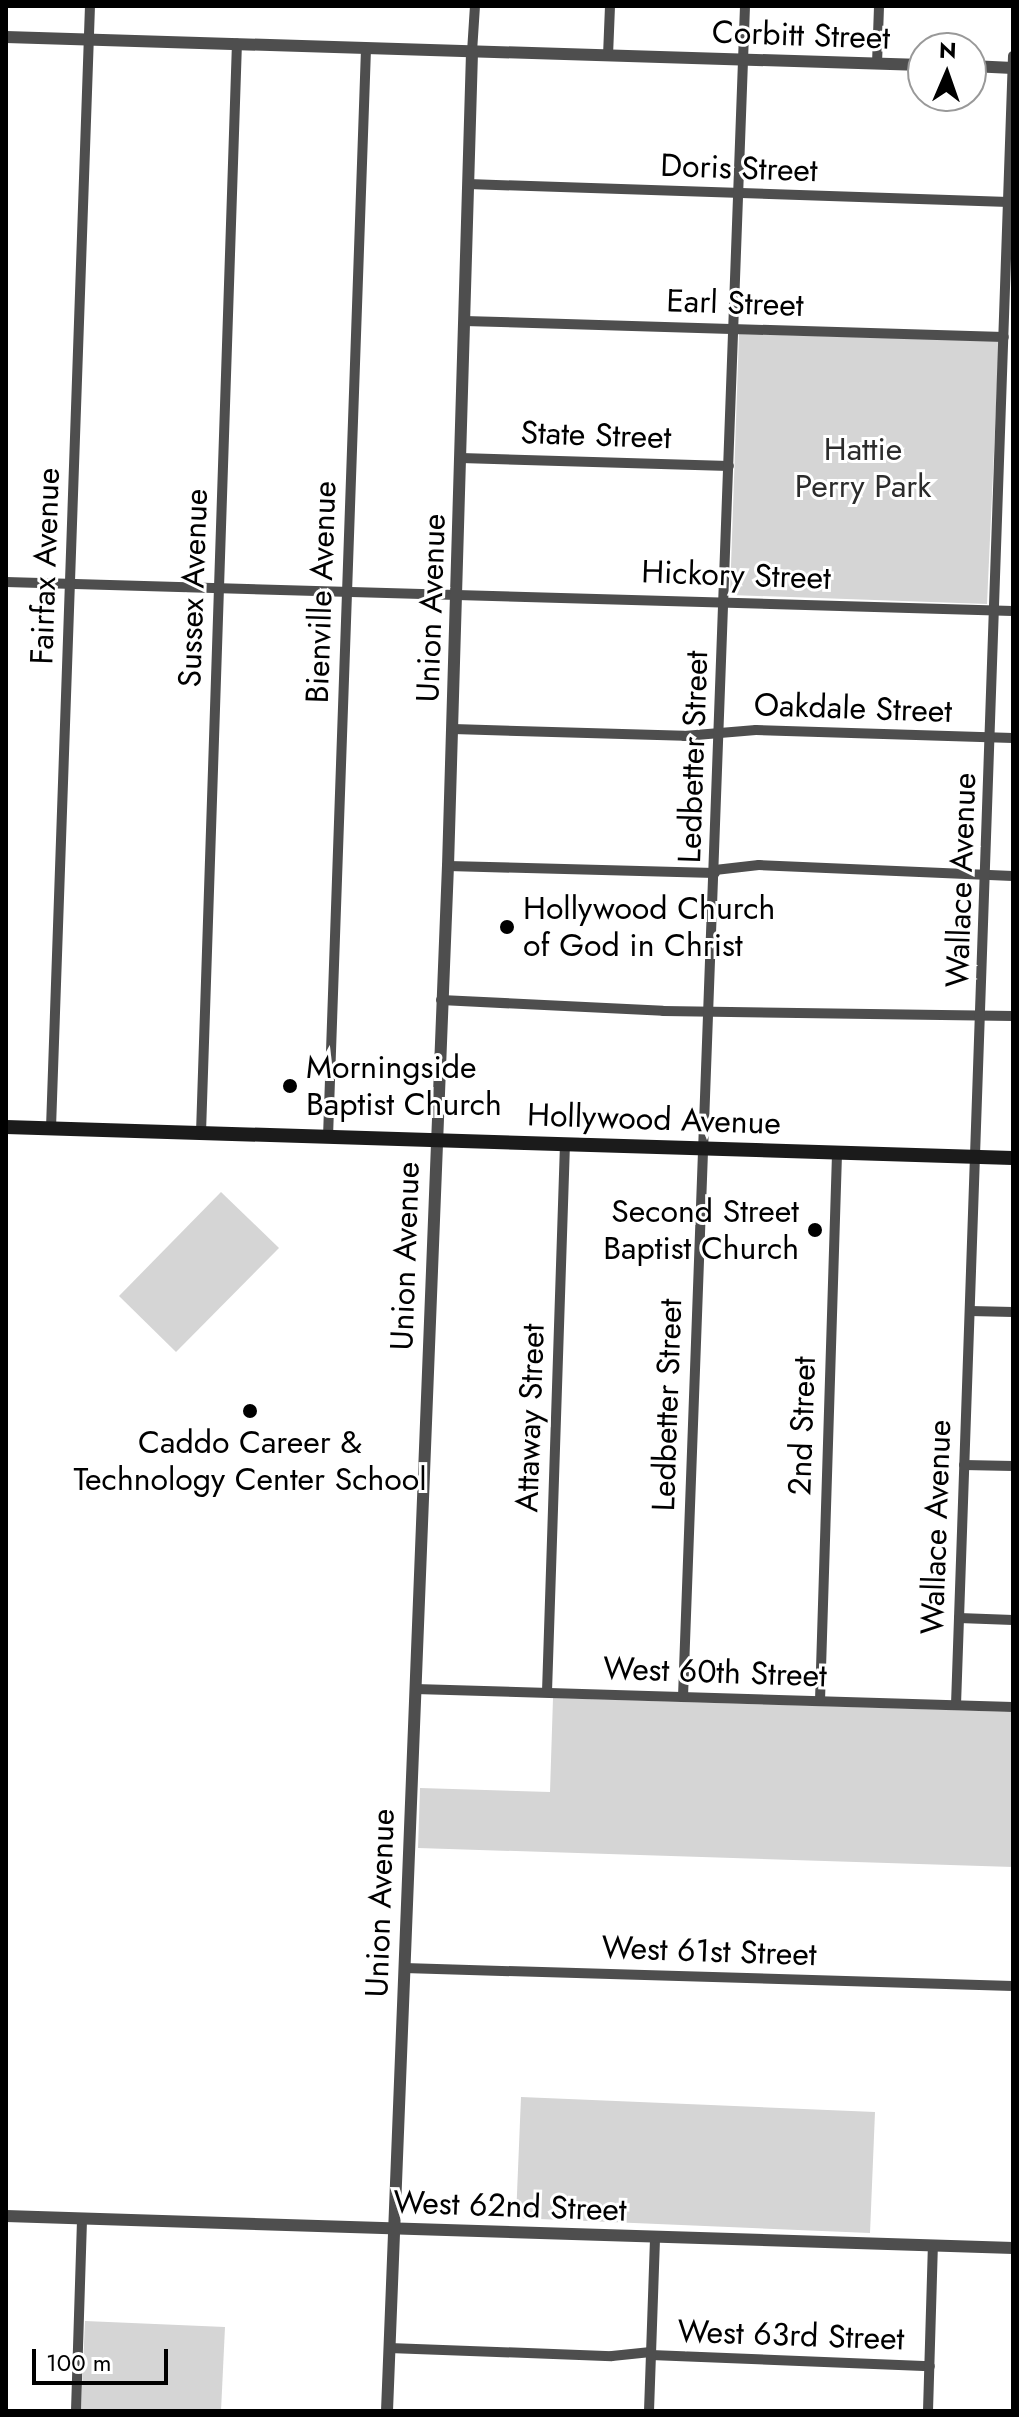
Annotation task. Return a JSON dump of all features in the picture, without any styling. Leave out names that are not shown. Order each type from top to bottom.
[{"type":"main road","name":"Hollywood Avenue","points":[[6,1127],[1013,1158]]},
{"type":"street","name":"Fairfax Avenue","points":[[51,1128],[90,6]]},
{"type":"street","name":"Union Avenue","points":[[387,2411],[458,594],[475,6]]},
{"type":"street","points":[[608,56],[610,6]]},
{"type":"street","name":"Ledbetter Street","points":[[683,1697],[745,6]]},
{"type":"street","points":[[877,64],[879,6]]},
{"type":"street","name":"Corbitt Street","points":[[6,37],[907,65]]},
{"type":"street","name":"Sussex Avenue","points":[[201,1133],[237,44]]},
{"type":"street","name":"Bienville Avenue","points":[[328,1137],[366,48]]},
{"type":"street","name":"Wallace Avenue","points":[[956,1705],[983,1015],[1013,56]]},
{"type":"street","points":[[987,67],[1013,68]]},
{"type":"street","name":"Doris Street","points":[[468,184],[1009,202]]},
{"type":"street","name":"Earl Street","points":[[464,321],[1004,337]]},
{"type":"street","name":"State Street","points":[[461,458],[729,466]]},
{"type":"street","name":"Hickory Street","points":[[6,582],[1013,611]]},
{"type":"street","name":"Oakdale Street","points":[[453,729],[720,733],[756,730],[1013,738]]},
{"type":"street","points":[[448,866],[715,872],[770,865],[1013,876]]},
{"type":"street","points":[[441,1000],[1013,1016]]},
{"type":"street","name":"Attaway Street","points":[[547,1692],[565,1144]]},
{"type":"street","name":"2nd Street","points":[[820,1701],[837,1153]]},
{"type":"street","points":[[970,1311],[1013,1312]]},
{"type":"street","points":[[964,1465],[1013,1466]]},
{"type":"street","points":[[959,1618],[1013,1620]]},
{"type":"street","name":"West 60th Street","points":[[415,1689],[1013,1707]]},
{"type":"street","name":"West 61st Street","points":[[404,1968],[1013,1986]]},
{"type":"street","name":"West 62nd Street","points":[[6,2216],[1013,2248]]},
{"type":"street","points":[[76,2411],[82,2219]]},
{"type":"street","points":[[649,2411],[655,2237]]},
{"type":"street","points":[[928,2411],[933,2245]]},
{"type":"street","name":"West 63rd Street","points":[[389,2348],[612,2356],[651,2354],[930,2366]]},
{"type":"green space","name":"Hattie Perry Park","points":[[739,334],[999,341],[987,604],[730,595]]},
{"type":"green space","points":[[221,1192],[279,1248],[176,1352],[119,1296]]},
{"type":"green space","points":[[553,1698],[1013,1712],[1013,1867],[418,1848],[420,1788],[550,1792]]},
{"type":"green space","points":[[521,2097],[875,2112],[870,2233],[516,2218]]},
{"type":"green space","points":[[85,2321],[225,2327],[221,2411],[81,2411]]},
{"type":"place","name":"Hollywood Church of God in Christ","points":[[507,927]]},
{"type":"place","name":"Morningside Baptist Church","points":[[290,1086]]},
{"type":"place","name":"Second Street Baptist Church","points":[[815,1230]]},
{"type":"place","name":"Caddo Career & Technology Center School","points":[[250,1411]]}]
